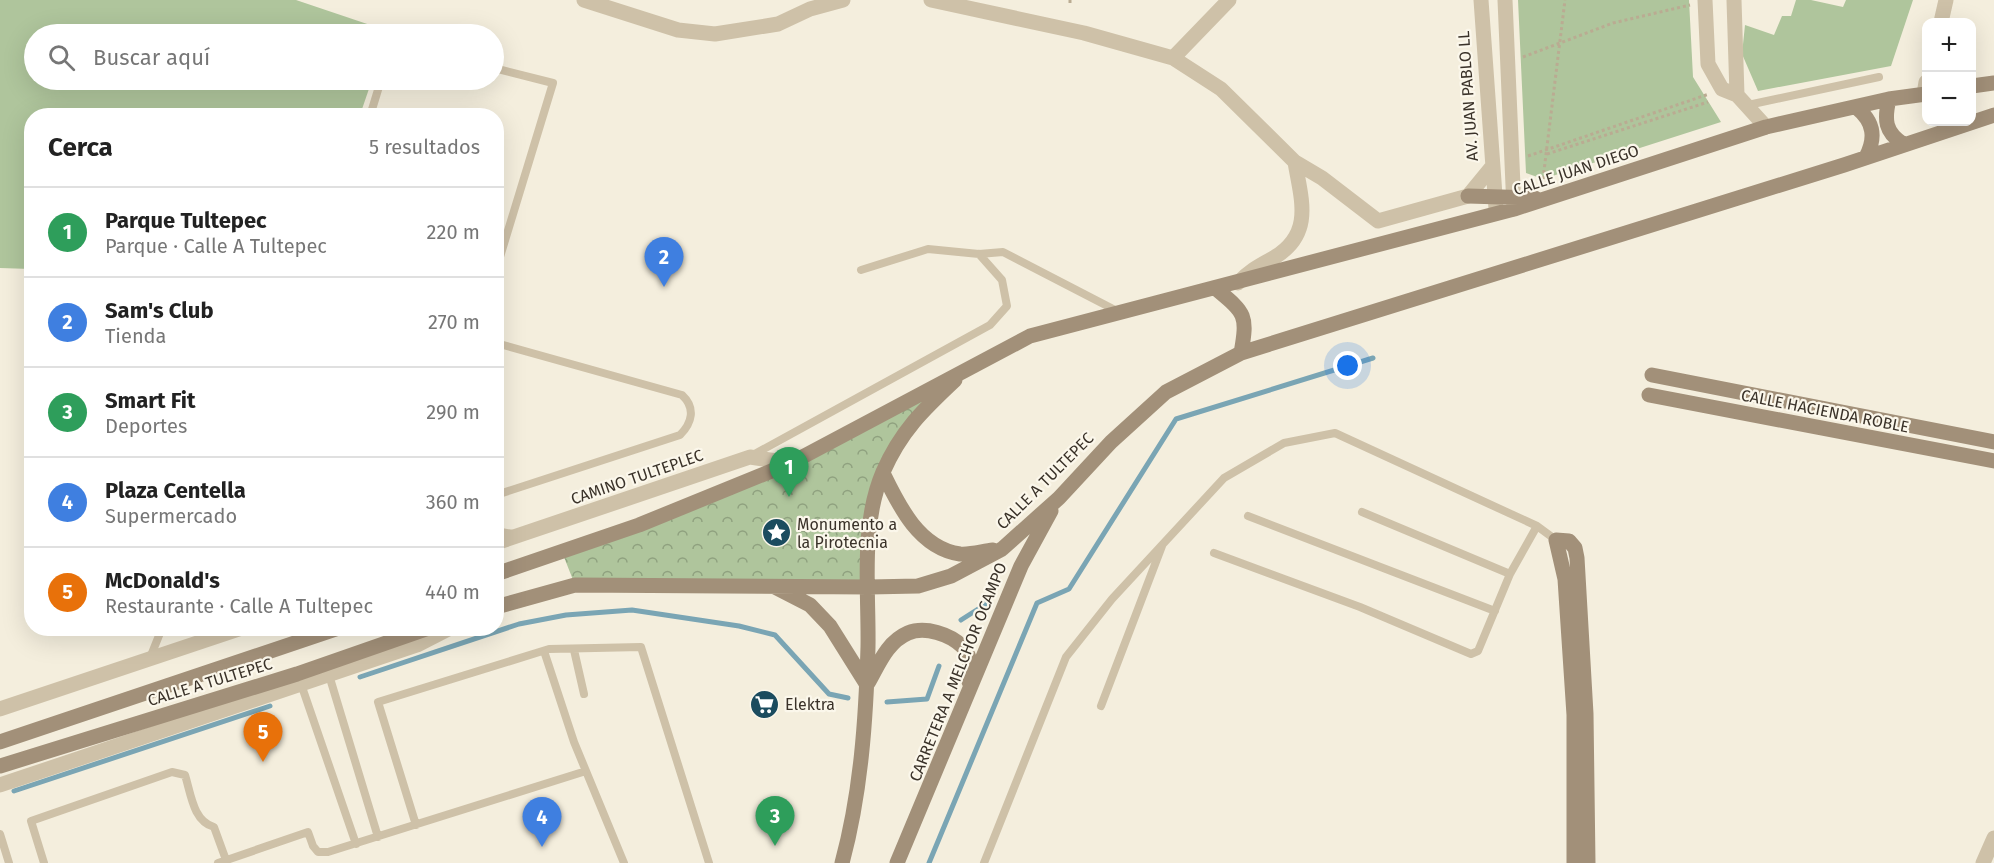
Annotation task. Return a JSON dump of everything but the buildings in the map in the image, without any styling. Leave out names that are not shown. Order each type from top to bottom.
[{"type":"main road","points":[[1976,85],[1994,83]]},
{"type":"main road","name":"CALLE JUAN DIEGO","points":[[1238,283],[1496,214],[1514,203],[1547,198],[1766,127],[1857,108],[1922,91]]},
{"type":"main road","points":[[1889,99],[1886,125],[1892,137],[1904,144]]},
{"type":"main road","points":[[1857,108],[1867,116],[1872,128],[1873,144],[1866,158]]},
{"type":"main road","points":[[1866,158],[1994,115]]},
{"type":"main road","name":"CALLE A TULTEPEC","points":[[504,605],[575,585],[918,586],[951,576],[1002,549],[1059,498],[1111,442],[1166,392],[1241,353],[1415,301],[1866,158]]},
{"type":"main road","points":[[1468,196],[1493,193],[1514,203]]},
{"type":"main road","points":[[504,571],[639,525],[791,463],[967,367],[1030,336],[1117,311],[1238,283]]},
{"type":"main road","points":[[1215,288],[1237,306],[1246,324],[1241,353]]},
{"type":"main road","points":[[842,863],[863,749],[867,685],[868,528],[883,473],[909,424],[967,367]]},
{"type":"main road","name":"CALLE HACIENDA ROBLE","points":[[1652,375],[1994,442]]},
{"type":"main road","name":"CALLE HACIENDA ROBLE","points":[[1649,395],[1994,461]]},
{"type":"main road","points":[[883,473],[908,521],[934,544],[961,554],[1002,549]]},
{"type":"main road","name":"CARRETERA A MELCHOR OCAMPO","points":[[897,863],[1021,566],[1059,498]]},
{"type":"main road","points":[[1574,863],[1574,715],[1565,579],[1556,540],[1569,541],[1575,548],[1577,558],[1586,714],[1588,863]]},
{"type":"main road","points":[[771,585],[810,605],[830,626],[867,685]]},
{"type":"main road","points":[[867,685],[890,646],[909,633],[936,631],[964,648],[971,667],[966,698]]},
{"type":"main road","name":"CALLE A TULTEPEC","points":[[0,742],[315,636]]},
{"type":"main road","name":"CALLE A TULTEPEC","points":[[0,766],[297,674],[406,636]]},
{"type":"street","points":[[584,0],[678,30],[715,34],[778,24],[810,9],[843,0]]},
{"type":"street","points":[[932,0],[1084,33],[1173,58],[1221,89],[1295,162],[1378,220],[1468,196],[1491,168]]},
{"type":"street","points":[[1173,58],[1229,0]]},
{"type":"street","name":"AV. JUAN PABLO LL","points":[[1481,0],[1496,214]]},
{"type":"street","points":[[1505,0],[1514,203]]},
{"type":"street","points":[[1705,0],[1708,64],[1722,89],[1742,100],[1766,127]]},
{"type":"street","points":[[1734,0],[1742,100]]},
{"type":"street","points":[[1942,18],[1946,0]]},
{"type":"street","points":[[1238,283],[1251,268],[1292,245],[1300,232],[1303,216],[1295,162]]},
{"type":"street","name":"CAMINO TULTEPLEC","points":[[504,540],[750,457],[791,463]]},
{"type":"street","points":[[0,710],[218,636]]},
{"type":"street","points":[[0,785],[417,645],[434,636]]},
{"type":"street","points":[[1983,863],[1994,838]]},
{"type":"lane","points":[[504,70],[554,83],[504,244]]},
{"type":"lane","points":[[1742,100],[1879,78]]},
{"type":"lane","points":[[372,108],[378,90]]},
{"type":"lane","points":[[861,270],[928,249],[980,254],[1003,252],[1117,311]]},
{"type":"lane","points":[[750,457],[990,325],[1007,306],[1002,280],[980,254]]},
{"type":"lane","points":[[504,345],[682,395],[690,402],[692,413],[689,426],[680,435],[504,492]]},
{"type":"lane","points":[[984,863],[1066,657],[1112,598],[1224,478],[1284,443],[1335,433],[1537,526],[1556,540]]},
{"type":"lane","points":[[1362,512],[1510,574]]},
{"type":"lane","points":[[1248,516],[1495,611]]},
{"type":"lane","points":[[1214,553],[1360,608],[1471,654],[1478,651],[1510,574],[1537,526]]},
{"type":"lane","points":[[504,532],[520,535]]},
{"type":"lane","points":[[1101,706],[1163,542]]},
{"type":"lane","points":[[150,659],[159,636]]},
{"type":"lane","points":[[416,825],[378,702],[544,651],[641,647],[709,863]]},
{"type":"lane","points":[[574,650],[584,694]]},
{"type":"lane","points":[[544,651],[586,771],[624,863]]},
{"type":"lane","points":[[329,675],[378,837]]},
{"type":"lane","points":[[301,684],[356,844]]},
{"type":"lane","points":[[44,863],[31,821],[172,772],[185,775],[199,818],[205,825],[214,827],[222,862],[308,832],[318,852],[356,844],[586,771]]},
{"type":"lane","points":[[0,834],[9,863]]},
{"type":"path","points":[[1070,0],[1070,6]]},
{"type":"path","points":[[1543,179],[1565,0]]},
{"type":"path","points":[[1520,57],[1612,23],[1690,5]]},
{"type":"path","points":[[1512,161],[1722,89]]},
{"type":"path","points":[[1546,154],[1708,102]]},
{"type":"green space","points":[[0,0],[296,0],[367,24],[24,24],[24,90],[369,90],[362,108],[24,108],[24,269],[0,268]]},
{"type":"green space","points":[[1518,0],[1689,0],[1693,77],[1721,122],[1543,179],[1526,173]]},
{"type":"green space","points":[[1796,0],[1811,0],[1843,7],[1846,0],[1913,0],[1891,66],[1758,91],[1742,54],[1745,25],[1774,35],[1782,16],[1791,16]]},
{"type":"green space","points":[[965,369],[884,466],[867,586],[575,585],[562,552],[827,448]]},
{"type":"waterway","points":[[929,863],[1037,603],[1069,589],[1176,419],[1373,358]]},
{"type":"waterway","points":[[961,620],[986,604],[996,576]]},
{"type":"waterway","points":[[504,629],[566,615],[632,610],[739,626],[775,635],[829,694],[848,698]]},
{"type":"waterway","points":[[360,677],[483,636]]},
{"type":"waterway","points":[[887,702],[927,699],[939,666]]},
{"type":"waterway","points":[[14,791],[270,706]]},
{"type":"place","name":"Sam's Club","points":[[664,287]]},
{"type":"place","name":"Parque Tultepec","points":[[789,497]]},
{"type":"place","name":"Monumento a la Pirotecnia","points":[[776,533]]},
{"type":"place","name":"Elektra","points":[[764,704]]},
{"type":"place","name":"McDonald's","points":[[263,762]]},
{"type":"place","name":"Smart Fit","points":[[775,846]]},
{"type":"place","name":"Plaza Centella","points":[[542,847]]}]
